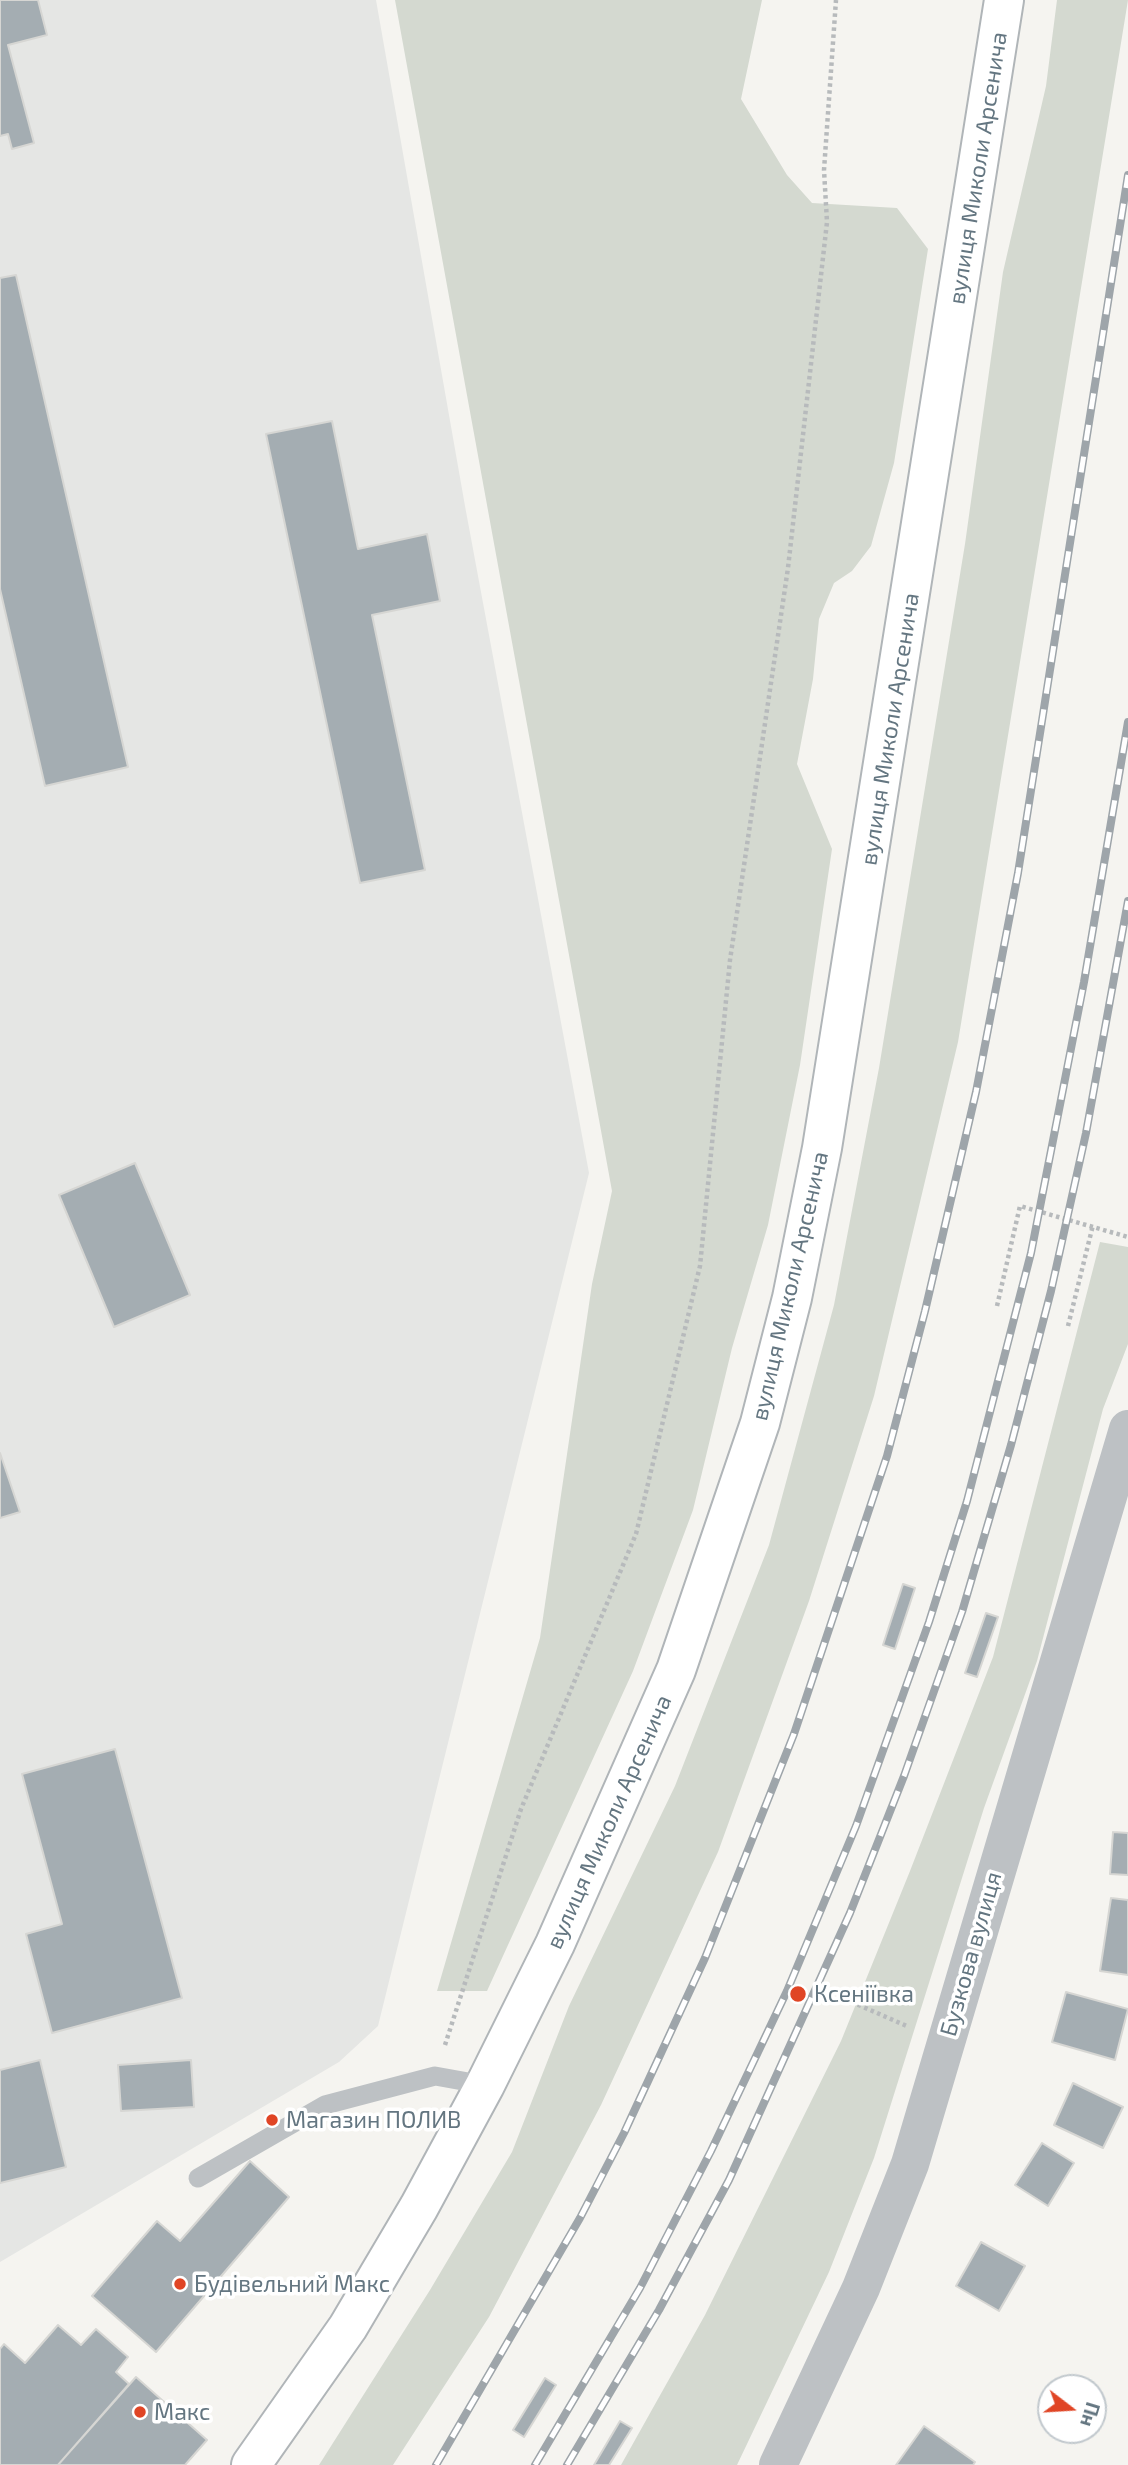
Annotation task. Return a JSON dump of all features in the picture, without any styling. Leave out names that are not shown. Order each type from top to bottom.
[{"type":"main road","name":"вулиця Миколи Арсенича","points":[[251,2465],[348,2327],[485,2085],[555,1944],[676,1670],[760,1423],[792,1298],[822,1148],[1004,0]]},
{"type":"street","name":"Бузкова вулиця","points":[[778,2465],[861,2288],[911,2164],[1128,1430]]},
{"type":"lane","points":[[198,2178],[324,2105],[435,2076],[485,2085]]},
{"type":"path","points":[[435,2076],[521,1809],[636,1534],[699,1266],[730,960],[788,568],[827,222],[824,170],[836,0]]},
{"type":"path","points":[[997,1306],[1020,1206],[1128,1237]]},
{"type":"path","points":[[1068,1326],[1093,1225]]},
{"type":"path","points":[[845,1999],[892,2020]]},
{"type":"shaded area","points":[[0,0],[376,0],[465,506],[589,1173],[378,2026],[339,2062],[0,2262]]},
{"type":"shaded area","points":[[395,0],[762,0],[741,99],[787,175],[812,203],[897,208],[928,249],[894,463],[871,546],[852,571],[834,583],[819,619],[813,679],[797,764],[832,849],[800,1065],[768,1225],[732,1348],[693,1510],[633,1671],[487,1991],[437,1991],[540,1638],[592,1284],[612,1191]]},
{"type":"shaded area","points":[[1057,0],[1128,0],[958,1042],[874,1396],[809,1601],[718,1852],[601,2105],[489,2317],[393,2465],[319,2465],[430,2290],[512,2152],[569,2006],[675,1786],[769,1545],[834,1305],[879,1068],[965,544],[1003,272],[1046,86]]},
{"type":"shaded area","points":[[1100,1242],[1128,1247],[1128,1344],[1103,1409],[1037,1661],[984,1808],[874,2158],[829,2272],[737,2465],[621,2465],[705,2315],[841,2041],[910,1871],[993,1657]]},
{"type":"building","points":[[0,0],[38,0],[47,35],[8,45],[34,143],[12,149],[8,134],[0,136]]},
{"type":"building","points":[[16,275],[128,767],[45,786],[0,589],[0,278]]},
{"type":"building","points":[[332,421],[358,549],[427,534],[440,601],[372,615],[425,870],[360,883],[266,434]]},
{"type":"building","points":[[135,1163],[190,1295],[114,1327],[59,1195]]},
{"type":"building","points":[[0,1453],[20,1512],[0,1518]]},
{"type":"building","points":[[903,1584],[915,1588],[895,1649],[883,1645]]},
{"type":"building","points":[[986,1613],[998,1617],[977,1677],[965,1673]]},
{"type":"building","points":[[115,1749],[182,1998],[52,2033],[26,1934],[62,1924],[22,1774]]},
{"type":"building","points":[[1113,1832],[1128,1833],[1128,1875],[1110,1874]]},
{"type":"building","points":[[1111,1898],[1128,1900],[1128,1975],[1100,1971]]},
{"type":"building","points":[[1066,1992],[1128,2009],[1115,2060],[1052,2042]]},
{"type":"building","points":[[40,2060],[66,2167],[0,2183],[0,2070]]},
{"type":"building","points":[[191,2060],[194,2107],[121,2111],[118,2065]]},
{"type":"building","points":[[1073,2083],[1123,2107],[1103,2148],[1054,2125]]},
{"type":"building","points":[[1042,2143],[1074,2163],[1048,2206],[1015,2185]]},
{"type":"building","points":[[250,2161],[289,2197],[156,2352],[92,2296],[157,2221],[180,2241]]},
{"type":"building","points":[[981,2242],[1025,2266],[999,2311],[956,2286]]},
{"type":"building","points":[[58,2325],[81,2345],[96,2329],[128,2357],[116,2372],[129,2384],[58,2465],[0,2465],[0,2349],[4,2344],[25,2363]]},
{"type":"building","name":"Макс","points":[[136,2377],[207,2440],[185,2465],[58,2465]]},
{"type":"building","points":[[545,2378],[556,2385],[524,2437],[513,2430]]},
{"type":"building","points":[[620,2421],[632,2428],[609,2465],[594,2465]]},
{"type":"building","points":[[924,2426],[975,2462],[973,2465],[896,2465]]},
{"type":"railway","points":[[436,2465],[580,2218],[624,2133],[705,1958],[794,1734],[887,1456],[925,1311],[976,1092],[1018,873],[1128,175]]},
{"type":"railway","points":[[535,2465],[640,2288],[711,2151],[787,1991],[856,1826],[929,1622],[967,1501],[1031,1253],[1084,982],[1128,722]]},
{"type":"railway","points":[[567,2465],[659,2310],[729,2180],[850,1913],[904,1776],[962,1612],[1011,1445],[1051,1291],[1086,1133],[1128,901]]},
{"type":"place","name":"Ксеніївка","points":[[798,1994]]},
{"type":"place","name":"Магазин ПОЛИВ","points":[[272,2120]]},
{"type":"place","name":"Будівельний Макс","points":[[180,2284]]},
{"type":"place","name":"Макс","points":[[140,2412]]}]
